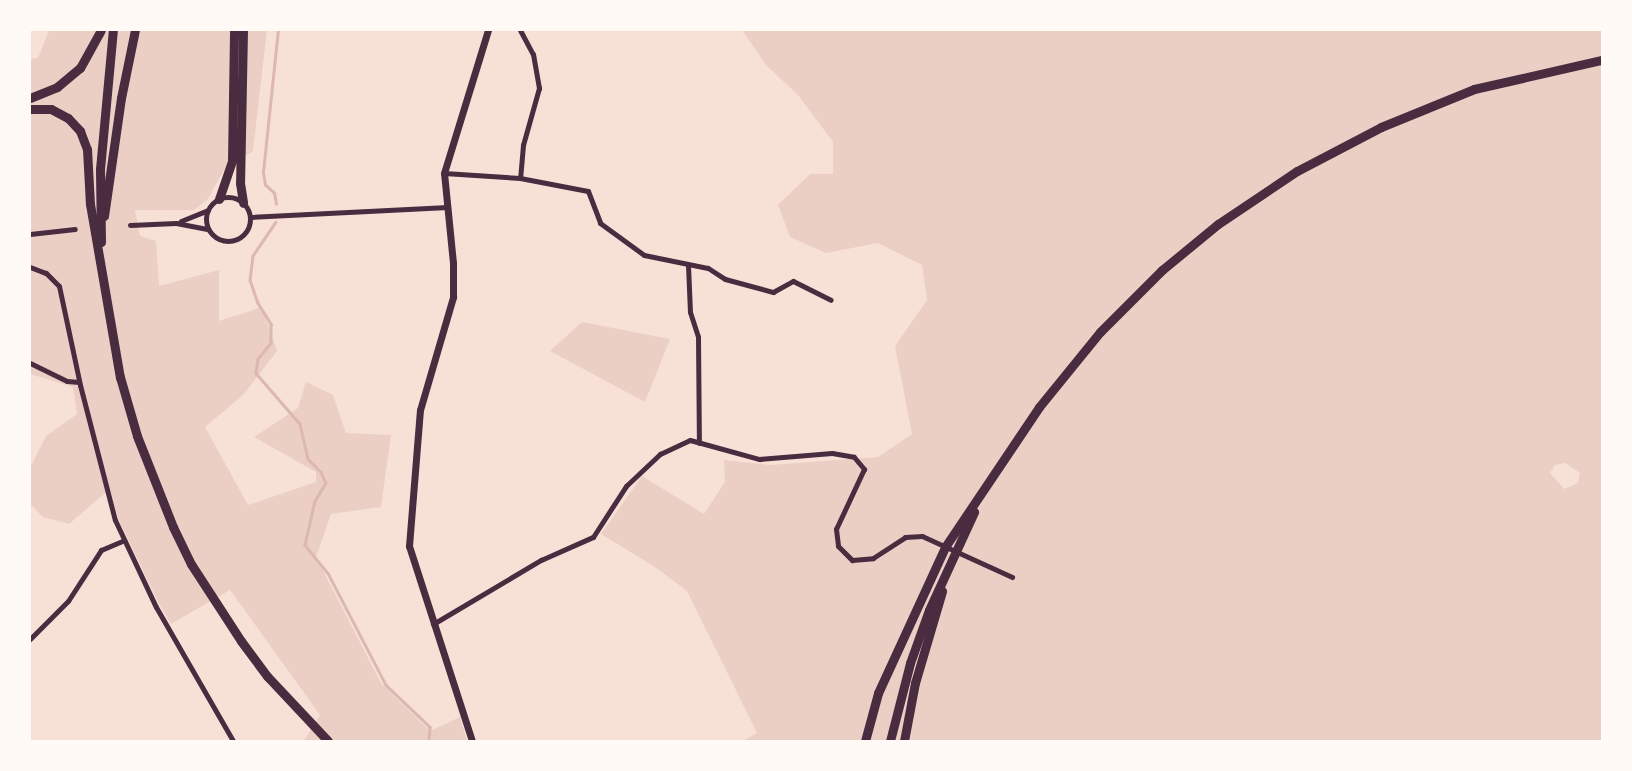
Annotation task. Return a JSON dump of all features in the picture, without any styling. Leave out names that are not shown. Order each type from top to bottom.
[{"type":"highway","points":[[30,98],[57,87],[80,68],[101,30]]},
{"type":"highway","points":[[102,282],[100,169],[113,30]]},
{"type":"highway","points":[[100,238],[128,55],[135,30]]},
{"type":"highway","points":[[219,199],[232,161],[234,30]]},
{"type":"highway","points":[[243,30],[240,182],[244,202]]},
{"type":"highway","points":[[865,741],[878,693],[928,580],[945,547],[1040,406],[1100,332],[1162,270],[1218,224],[1298,171],[1381,127],[1474,89],[1602,60]]},
{"type":"highway","points":[[30,109],[51,109],[68,118],[80,131],[87,149],[90,204],[118,368],[137,436],[154,485],[191,564],[267,676],[328,741]]},
{"type":"highway","points":[[890,741],[914,654],[954,555],[989,483]]},
{"type":"highway","points":[[904,741],[914,683],[954,555]]},
{"type":"street","points":[[472,741],[409,546],[420,410],[452,297],[448,208],[444,173],[488,30]]},
{"type":"street","points":[[520,30],[533,54],[539,88],[523,145],[520,178]]},
{"type":"street","points":[[444,173],[520,178],[588,191],[600,223],[644,255],[708,268],[725,279],[773,292],[793,281],[831,300]]},
{"type":"street","points":[[130,226],[176,223],[209,230],[220,239],[235,240],[247,231],[250,217],[244,202],[232,197],[219,199],[208,209],[176,223]]},
{"type":"street","points":[[250,217],[448,208]]},
{"type":"street","points":[[208,209],[206,219],[209,230]]},
{"type":"street","points":[[30,234],[75,229]]},
{"type":"street","points":[[688,265],[690,312],[698,337],[699,443]]},
{"type":"street","points":[[30,267],[46,273],[59,286],[79,382],[104,482],[124,540],[156,607],[233,741]]},
{"type":"street","points":[[30,363],[67,381],[79,382]]},
{"type":"street","points":[[433,624],[541,560],[593,537],[626,486],[660,454],[690,440],[759,459],[832,454],[854,456],[864,469],[836,529],[838,546],[852,560],[873,558],[906,537],[922,536],[1012,578]]},
{"type":"street","points":[[30,639],[68,601],[101,550],[124,540]]},
{"type":"shaded area","points":[[49,30],[267,30],[253,151],[224,170],[207,200],[194,210],[135,210],[140,236],[156,241],[159,286],[219,270],[219,321],[262,307],[277,351],[244,394],[205,427],[248,505],[316,482],[316,472],[254,437],[298,408],[306,382],[333,395],[346,433],[391,435],[381,507],[331,514],[316,557],[381,683],[430,731],[460,717],[467,741],[304,741],[320,715],[230,590],[171,624],[158,602],[118,518],[110,489],[69,524],[43,517],[30,504],[30,468],[46,436],[77,414],[73,387],[30,374],[30,59],[38,58]]},
{"type":"shaded area","points":[[742,30],[1602,30],[1602,741],[743,741],[757,733],[687,591],[655,567],[601,534],[642,476],[704,514],[725,482],[724,460],[770,465],[878,457],[912,434],[895,346],[927,300],[922,265],[878,243],[826,253],[790,237],[778,205],[810,174],[833,174],[833,142],[798,95],[766,65]],"holes":[[[1565,463],[1580,473],[1578,483],[1564,489],[1550,473],[1555,465]]]},
{"type":"shaded area","points":[[582,322],[670,339],[645,402],[550,351]]},
{"type":"waterway","points":[[276,204],[274,193],[265,185],[263,172],[278,30]]},
{"type":"waterway","points":[[276,222],[253,256],[250,280],[258,303],[271,324],[271,343],[258,359],[256,373],[300,424],[308,459],[321,472],[326,483],[315,501],[305,545],[328,573],[386,685],[430,727],[429,741]]}]
